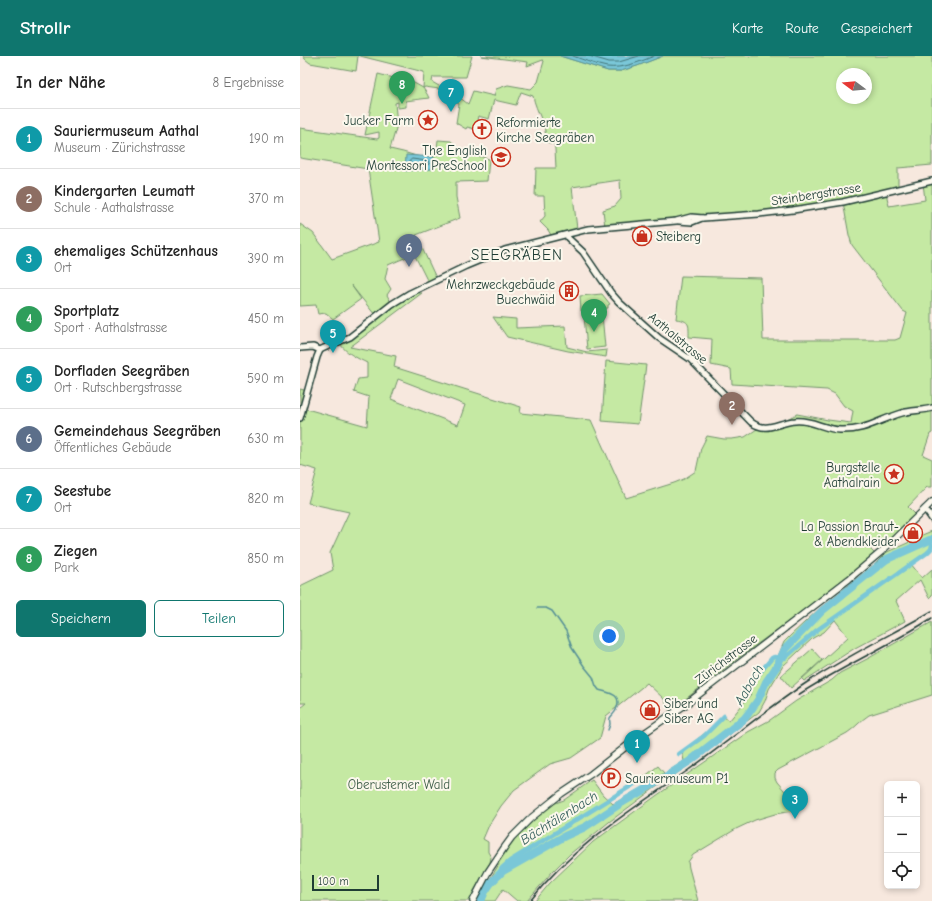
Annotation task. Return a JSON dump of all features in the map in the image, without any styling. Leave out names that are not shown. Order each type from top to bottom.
[{"type":"main road","name":"Zürichstrasse","points":[[473,901],[483,880],[504,848],[512,837],[531,818],[561,794],[591,774],[828,596],[879,554],[932,502]]},
{"type":"street","name":"Steinbergstrasse","points":[[320,350],[350,337],[403,297],[442,277],[498,252],[597,228],[676,221],[691,217],[703,218],[759,214],[820,206],[886,193],[932,181]]},
{"type":"street","name":"Aathalstrasse","points":[[567,235],[568,238],[583,252],[611,293],[619,302],[660,338],[690,359],[756,426],[765,428],[791,421],[800,421],[830,429],[856,429],[869,426],[904,412],[932,408]]},
{"type":"street","points":[[300,348],[313,347],[320,350],[300,418]]},
{"type":"street","points":[[925,509],[932,519]]},
{"type":"green space","points":[[303,56],[358,56],[356,71],[310,63]]},
{"type":"green space","points":[[360,56],[472,56],[466,77],[433,77],[432,82],[446,90],[423,88],[424,72]]},
{"type":"green space","name":"Oberustemer Wald","points":[[481,56],[560,56],[608,71],[621,71],[663,56],[932,56],[932,165],[898,168],[898,187],[886,193],[889,206],[925,200],[923,183],[932,181],[932,433],[930,434],[923,455],[932,459],[932,487],[927,487],[908,507],[917,516],[887,546],[880,540],[870,549],[875,554],[827,593],[733,662],[683,701],[669,710],[664,699],[647,683],[606,716],[600,738],[571,758],[550,764],[514,790],[501,806],[489,825],[483,839],[488,842],[488,852],[491,857],[490,863],[472,894],[479,901],[300,901],[300,708],[306,703],[300,703],[300,586],[333,570],[330,553],[349,512],[308,503],[317,470],[300,465],[300,389],[308,391],[303,408],[367,426],[369,397],[354,392],[358,379],[367,378],[367,363],[347,352],[339,342],[350,337],[375,315],[351,285],[361,299],[333,319],[326,313],[318,314],[316,305],[300,306],[300,224],[313,233],[332,259],[379,242],[368,169],[300,158],[300,128],[377,139],[379,138],[379,132],[365,135],[378,74],[414,83],[423,88],[429,98],[405,101],[406,107],[398,108],[398,102],[395,103],[397,125],[390,149],[420,157],[436,156],[438,140],[451,141],[463,152],[489,159],[487,181],[456,182],[456,197],[460,218],[416,235],[437,280],[429,284],[414,254],[388,265],[385,279],[391,289],[387,295],[392,304],[410,293],[422,293],[350,347],[396,356],[394,367],[521,407],[520,413],[591,420],[626,498],[674,483],[684,479],[696,471],[701,448],[707,436],[724,439],[745,437],[760,427],[786,422],[787,419],[797,414],[851,423],[853,411],[844,406],[835,394],[827,390],[732,384],[731,369],[711,365],[712,339],[689,337],[688,324],[684,321],[676,319],[681,276],[761,278],[763,340],[895,340],[900,338],[907,313],[903,311],[852,245],[843,202],[820,206],[605,227],[603,210],[615,206],[621,199],[620,180],[572,187],[577,229],[551,235],[540,222],[545,216],[544,196],[535,196],[536,168],[556,168],[555,149],[554,144],[546,142],[545,130],[533,96],[521,92],[516,105],[494,100],[489,119],[478,116],[475,129],[467,127],[466,129],[456,123],[459,104],[444,94],[459,97],[468,104],[473,91],[494,96],[496,89],[508,85],[531,89],[538,82],[544,61],[543,60],[527,66],[528,62]],"holes":[[[398,379],[465,405],[458,425],[391,399]]]},
{"type":"green space","points":[[602,294],[610,304],[608,305],[608,308],[581,311],[580,296]]},
{"type":"green space","points":[[602,315],[605,347],[587,349],[584,316]]},
{"type":"green space","points":[[493,317],[516,319],[516,328],[565,326],[567,347],[587,352],[607,350],[606,357],[568,351],[507,337]]},
{"type":"green space","points":[[606,361],[646,365],[638,424],[602,421]]},
{"type":"green space","points":[[932,531],[932,549],[911,564],[922,578],[932,569],[932,595],[929,598],[920,580],[896,601],[905,621],[855,648],[804,681],[802,679],[848,637],[835,620],[824,632],[813,638],[783,666],[769,689],[759,712],[694,762],[652,790],[609,822],[570,854],[527,901],[517,901],[503,889],[495,901],[481,901],[480,896],[499,864],[495,860],[504,848],[544,807],[564,800],[592,780],[603,795],[613,804],[648,784],[644,777],[658,766],[664,773],[653,781],[684,761],[682,751],[705,733],[723,716],[729,721],[751,694],[745,689],[771,658],[778,656],[784,642],[819,609],[874,565],[887,552]]},
{"type":"green space","points":[[932,622],[932,695],[869,715],[847,733],[778,770],[775,773],[777,782],[800,810],[775,814],[755,820],[736,829],[693,855],[688,862],[698,901],[535,901],[550,883],[593,842],[656,796],[748,732],[770,720],[796,701],[832,680],[840,673]]},
{"type":"green space","points":[[812,649],[822,660],[791,688],[781,676]]},
{"type":"water","points":[[560,56],[663,56],[621,71],[608,71]]},
{"type":"water","points":[[406,155],[434,157],[432,169],[405,171]]},
{"type":"waterway","name":"Aabach","points":[[481,901],[490,884],[503,871],[565,836],[585,827],[654,784],[690,761],[744,719],[758,700],[766,682],[777,666],[785,649],[822,611],[887,559],[932,539]]},
{"type":"waterway","points":[[745,690],[772,658],[785,658],[817,630],[927,553],[931,549],[932,545]]},
{"type":"waterway","points":[[537,608],[546,608],[552,611],[566,631],[572,648],[593,677],[599,690],[611,693],[617,697],[618,705],[616,711],[610,718],[608,730]]},
{"type":"waterway","points":[[679,754],[704,736],[724,716]]},
{"type":"waterway","name":"Bächtälenbach","points":[[495,879],[502,868],[510,861],[639,781]]},
{"type":"railway","points":[[530,901],[547,881],[584,846],[776,704],[837,664],[932,611]]},
{"type":"railway","points":[[798,695],[932,618]]},
{"type":"place","name":"Ziegen","points":[[402,104]]},
{"type":"place","name":"Seestube","points":[[451,112]]},
{"type":"place","name":"Jucker Farm","points":[[428,120]]},
{"type":"place","name":"Reformierte Kirche Seegräben","points":[[482,129]]},
{"type":"place","name":"The English Montessori PreSchool","points":[[501,157]]},
{"type":"place","name":"Steiberg","points":[[642,236]]},
{"type":"place","name":"Gemeindehaus Seegräben","points":[[409,267]]},
{"type":"place","name":"Mehrzweckgebäude Buechwäid","points":[[569,291]]},
{"type":"place","name":"Sportplatz","points":[[594,332]]},
{"type":"place","name":"Dorfladen Seegräben","points":[[333,353]]},
{"type":"place","name":"Kindergarten Leumatt","points":[[732,425]]},
{"type":"place","name":"Burgstelle Aathalrain","points":[[894,474]]},
{"type":"place","name":"La Passion Braut- & Abendkleider","points":[[913,533]]},
{"type":"place","name":"Siber und Siber AG","points":[[650,710]]},
{"type":"place","name":"Sauriermuseum Aathal","points":[[637,763]]},
{"type":"place","name":"Sauriermuseum P1","points":[[611,778]]},
{"type":"place","name":"ehemaliges Schützenhaus","points":[[795,819]]},
{"type":"district","name":"SEEGRÄBEN","points":[[517,255]]}]
